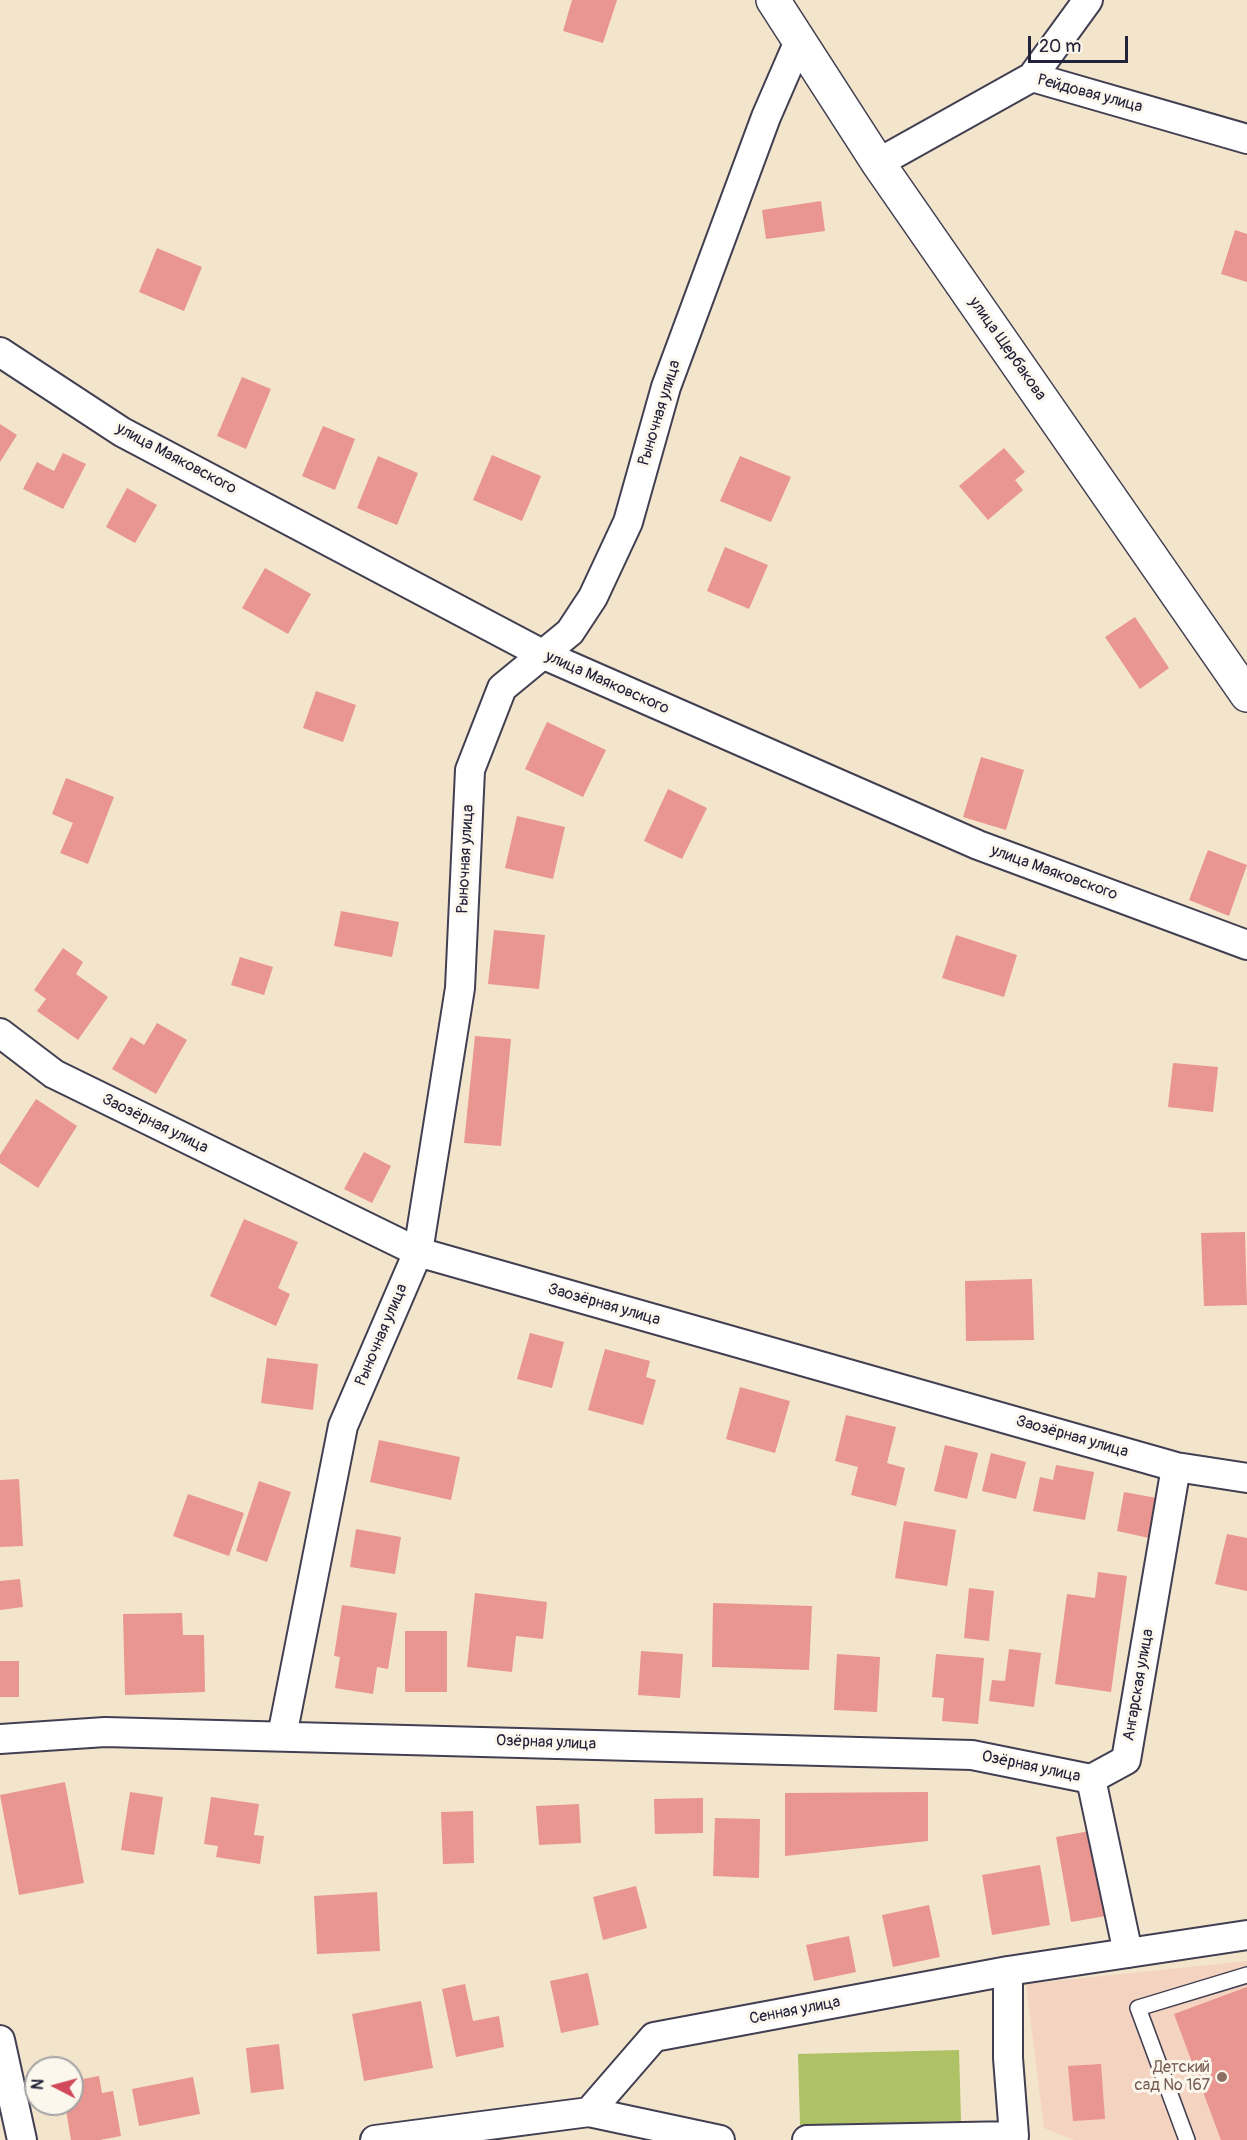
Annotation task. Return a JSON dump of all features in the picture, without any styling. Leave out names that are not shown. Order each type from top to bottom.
[{"type":"street","name":"улица Щербакова","points":[[773,0],[878,163],[1247,695]]},
{"type":"street","points":[[1032,77],[1088,0]]},
{"type":"street","name":"Рыночная улица","points":[[282,1736],[343,1426],[418,1252],[460,988],[470,770],[502,688],[570,632],[593,597],[628,522],[666,387],[766,117],[799,41]]},
{"type":"street","name":"Рейдовая улица","points":[[878,163],[1032,77],[1247,138]]},
{"type":"street","name":"улица Маяковского","points":[[0,352],[122,432],[542,654],[978,845],[1247,945]]},
{"type":"street","name":"Заозёрная улица","points":[[0,1033],[54,1074],[418,1252],[1176,1467],[1247,1478]]},
{"type":"street","name":"Ангарская улица","points":[[1091,1779],[1126,1760],[1176,1467]]},
{"type":"street","name":"Озёрная улица","points":[[0,1739],[105,1732],[972,1755],[1091,1779]]},
{"type":"street","points":[[1091,1779],[1128,1953]]},
{"type":"street","name":"Сенная улица","points":[[589,2112],[654,2037],[1008,1971],[1247,1935]]},
{"type":"street","points":[[807,2140],[1021,2138],[1008,2058],[1008,1971]]},
{"type":"street","points":[[0,2040],[5,2087],[22,2140]]},
{"type":"street","points":[[375,2140],[589,2112],[720,2140]]},
{"type":"lane","points":[[1187,2140],[1138,2008],[1247,1975]]},
{"type":"shaded area","points":[[1247,1961],[1247,2140],[1074,2140],[1044,2128],[1026,1984]]},
{"type":"green space","points":[[959,2050],[961,2121],[800,2125],[798,2054]]},
{"type":"building","points":[[572,0],[617,0],[603,43],[563,31]]},
{"type":"building","points":[[821,201],[825,231],[766,239],[762,210]]},
{"type":"building","points":[[1235,230],[1247,234],[1247,282],[1221,274]]},
{"type":"building","points":[[157,248],[202,267],[184,311],[139,292]]},
{"type":"building","points":[[242,377],[271,389],[246,449],[217,436]]},
{"type":"building","points":[[0,424],[17,435],[0,462]]},
{"type":"building","points":[[323,426],[355,439],[335,490],[302,476]]},
{"type":"building","points":[[1004,448],[1025,472],[1015,480],[1023,490],[988,520],[959,486]]},
{"type":"building","points":[[63,453],[86,464],[63,509],[23,489],[37,462],[54,471]]},
{"type":"building","points":[[492,455],[541,476],[522,521],[473,500]]},
{"type":"building","points":[[378,456],[418,473],[397,525],[357,508]]},
{"type":"building","points":[[740,456],[791,477],[771,522],[720,501]]},
{"type":"building","points":[[127,488],[157,505],[135,543],[106,527]]},
{"type":"building","points":[[725,547],[768,565],[749,609],[707,591]]},
{"type":"building","points":[[265,568],[311,594],[288,634],[242,608]]},
{"type":"building","points":[[1135,617],[1169,668],[1140,689],[1105,637]]},
{"type":"building","points":[[316,691],[356,705],[343,742],[303,728]]},
{"type":"building","points":[[547,722],[606,750],[583,797],[525,769]]},
{"type":"building","points":[[981,757],[1024,770],[1006,830],[963,817]]},
{"type":"building","points":[[66,778],[114,797],[88,864],[60,853],[73,823],[52,814]]},
{"type":"building","points":[[668,789],[707,808],[682,859],[644,841]]},
{"type":"building","points":[[517,816],[565,827],[553,879],[505,868]]},
{"type":"building","points":[[1208,850],[1247,865],[1229,916],[1189,900]]},
{"type":"building","points":[[341,911],[399,922],[392,957],[334,946]]},
{"type":"building","points":[[494,930],[545,935],[539,989],[488,984]]},
{"type":"building","points":[[956,935],[1017,955],[1004,997],[942,978]]},
{"type":"building","points":[[63,948],[83,962],[76,974],[108,997],[78,1040],[37,1011],[46,999],[34,990]]},
{"type":"building","points":[[240,957],[273,967],[264,995],[231,985]]},
{"type":"building","points":[[157,1023],[187,1040],[156,1094],[112,1069],[131,1037],[144,1045]]},
{"type":"building","points":[[475,1036],[511,1039],[501,1146],[464,1143]]},
{"type":"building","points":[[1173,1063],[1218,1067],[1213,1112],[1168,1107]]},
{"type":"building","points":[[36,1099],[77,1126],[38,1188],[0,1163],[0,1155]]},
{"type":"building","points":[[364,1152],[391,1166],[372,1203],[344,1189]]},
{"type":"building","points":[[244,1219],[298,1242],[278,1288],[290,1294],[276,1326],[210,1296]]},
{"type":"building","points":[[1245,1232],[1247,1305],[1204,1306],[1201,1233]]},
{"type":"building","points":[[1032,1279],[1034,1340],[966,1341],[965,1281]]},
{"type":"building","points":[[530,1333],[564,1342],[552,1388],[517,1379]]},
{"type":"building","points":[[605,1349],[650,1361],[646,1377],[656,1380],[643,1425],[588,1410]]},
{"type":"building","points":[[267,1358],[318,1364],[313,1410],[261,1403]]},
{"type":"building","points":[[740,1387],[790,1401],[775,1453],[726,1439]]},
{"type":"building","points":[[846,1415],[896,1427],[887,1463],[905,1468],[896,1506],[851,1495],[858,1467],[835,1461]]},
{"type":"building","points":[[379,1440],[460,1457],[451,1500],[370,1482]]},
{"type":"building","points":[[945,1445],[978,1453],[967,1499],[934,1491]]},
{"type":"building","points":[[991,1453],[1026,1462],[1016,1499],[982,1491]]},
{"type":"building","points":[[1056,1465],[1094,1472],[1085,1520],[1033,1511],[1040,1477],[1053,1480]]},
{"type":"building","points":[[19,1479],[23,1546],[0,1547],[0,1480]]},
{"type":"building","points":[[259,1481],[291,1492],[267,1562],[236,1551]]},
{"type":"building","points":[[1124,1492],[1157,1498],[1149,1538],[1117,1531]]},
{"type":"building","points":[[188,1494],[244,1513],[229,1556],[173,1536]]},
{"type":"building","points":[[904,1521],[956,1530],[947,1586],[895,1578]]},
{"type":"building","points":[[356,1529],[401,1537],[395,1574],[350,1567]]},
{"type":"building","points":[[1227,1534],[1247,1538],[1247,1591],[1215,1584]]},
{"type":"building","points":[[1098,1572],[1127,1576],[1111,1692],[1055,1684],[1067,1594],[1095,1598]]},
{"type":"building","points":[[20,1579],[23,1607],[0,1610],[0,1581]]},
{"type":"building","points":[[969,1588],[994,1591],[989,1641],[964,1638]]},
{"type":"building","points":[[475,1593],[547,1602],[543,1639],[516,1636],[512,1672],[467,1667]]},
{"type":"building","points":[[713,1603],[812,1606],[809,1670],[712,1667]]},
{"type":"building","points":[[342,1605],[397,1613],[388,1669],[377,1667],[373,1694],[335,1688],[340,1657],[334,1656]]},
{"type":"building","points":[[182,1613],[183,1635],[204,1635],[205,1692],[125,1695],[123,1614]]},
{"type":"building","points":[[405,1631],[447,1631],[447,1692],[405,1692]]},
{"type":"building","points":[[1009,1649],[1041,1653],[1034,1707],[989,1701],[992,1680],[1005,1681]]},
{"type":"building","points":[[641,1651],[683,1654],[680,1698],[638,1695]]},
{"type":"building","points":[[837,1654],[880,1657],[877,1712],[834,1710]]},
{"type":"building","points":[[936,1654],[984,1658],[978,1724],[942,1721],[944,1698],[932,1697]]},
{"type":"building","points":[[0,1661],[19,1661],[19,1697],[0,1697]]},
{"type":"building","points":[[65,1782],[84,1883],[19,1895],[0,1795]]},
{"type":"building","points":[[130,1792],[163,1797],[154,1855],[121,1850]]},
{"type":"building","points":[[928,1792],[928,1841],[785,1856],[785,1793]]},
{"type":"building","points":[[211,1797],[259,1804],[254,1835],[264,1836],[260,1864],[216,1857],[218,1846],[204,1844]]},
{"type":"building","points":[[703,1798],[703,1833],[655,1834],[654,1799]]},
{"type":"building","points":[[579,1804],[581,1843],[539,1845],[536,1806]]},
{"type":"building","points":[[473,1811],[474,1863],[443,1864],[441,1812]]},
{"type":"building","points":[[715,1818],[760,1819],[759,1878],[713,1876]]},
{"type":"building","points":[[1090,1831],[1106,1916],[1071,1922],[1056,1837]]},
{"type":"building","points":[[1040,1865],[1050,1925],[992,1935],[982,1875]]},
{"type":"building","points":[[636,1886],[647,1928],[603,1940],[593,1897]]},
{"type":"building","points":[[377,1892],[380,1951],[317,1954],[314,1896]]},
{"type":"building","points":[[929,1905],[940,1957],[893,1967],[882,1915]]},
{"type":"building","points":[[849,1936],[856,1972],[814,1981],[806,1945]]},
{"type":"building","points":[[588,1973],[599,2025],[561,2033],[550,1981]]},
{"type":"building","points":[[465,1984],[473,2021],[499,2016],[504,2047],[456,2057],[442,1989]]},
{"type":"building","name":"Детский сад № 167","points":[[1247,1987],[1247,2140],[1221,2140],[1174,2014]]},
{"type":"building","points":[[421,2001],[433,2068],[364,2081],[352,2014]]},
{"type":"building","points":[[279,2044],[284,2089],[251,2093],[246,2048]]},
{"type":"building","points":[[1101,2064],[1105,2119],[1073,2121],[1068,2066]]},
{"type":"building","points":[[99,2076],[102,2093],[113,2091],[121,2136],[100,2140],[71,2140],[67,2116],[84,2116],[84,2079]]},
{"type":"building","points":[[193,2077],[200,2114],[139,2126],[132,2089]]},
{"type":"place","name":"Детский сад № 167","points":[[1222,2077]]}]
